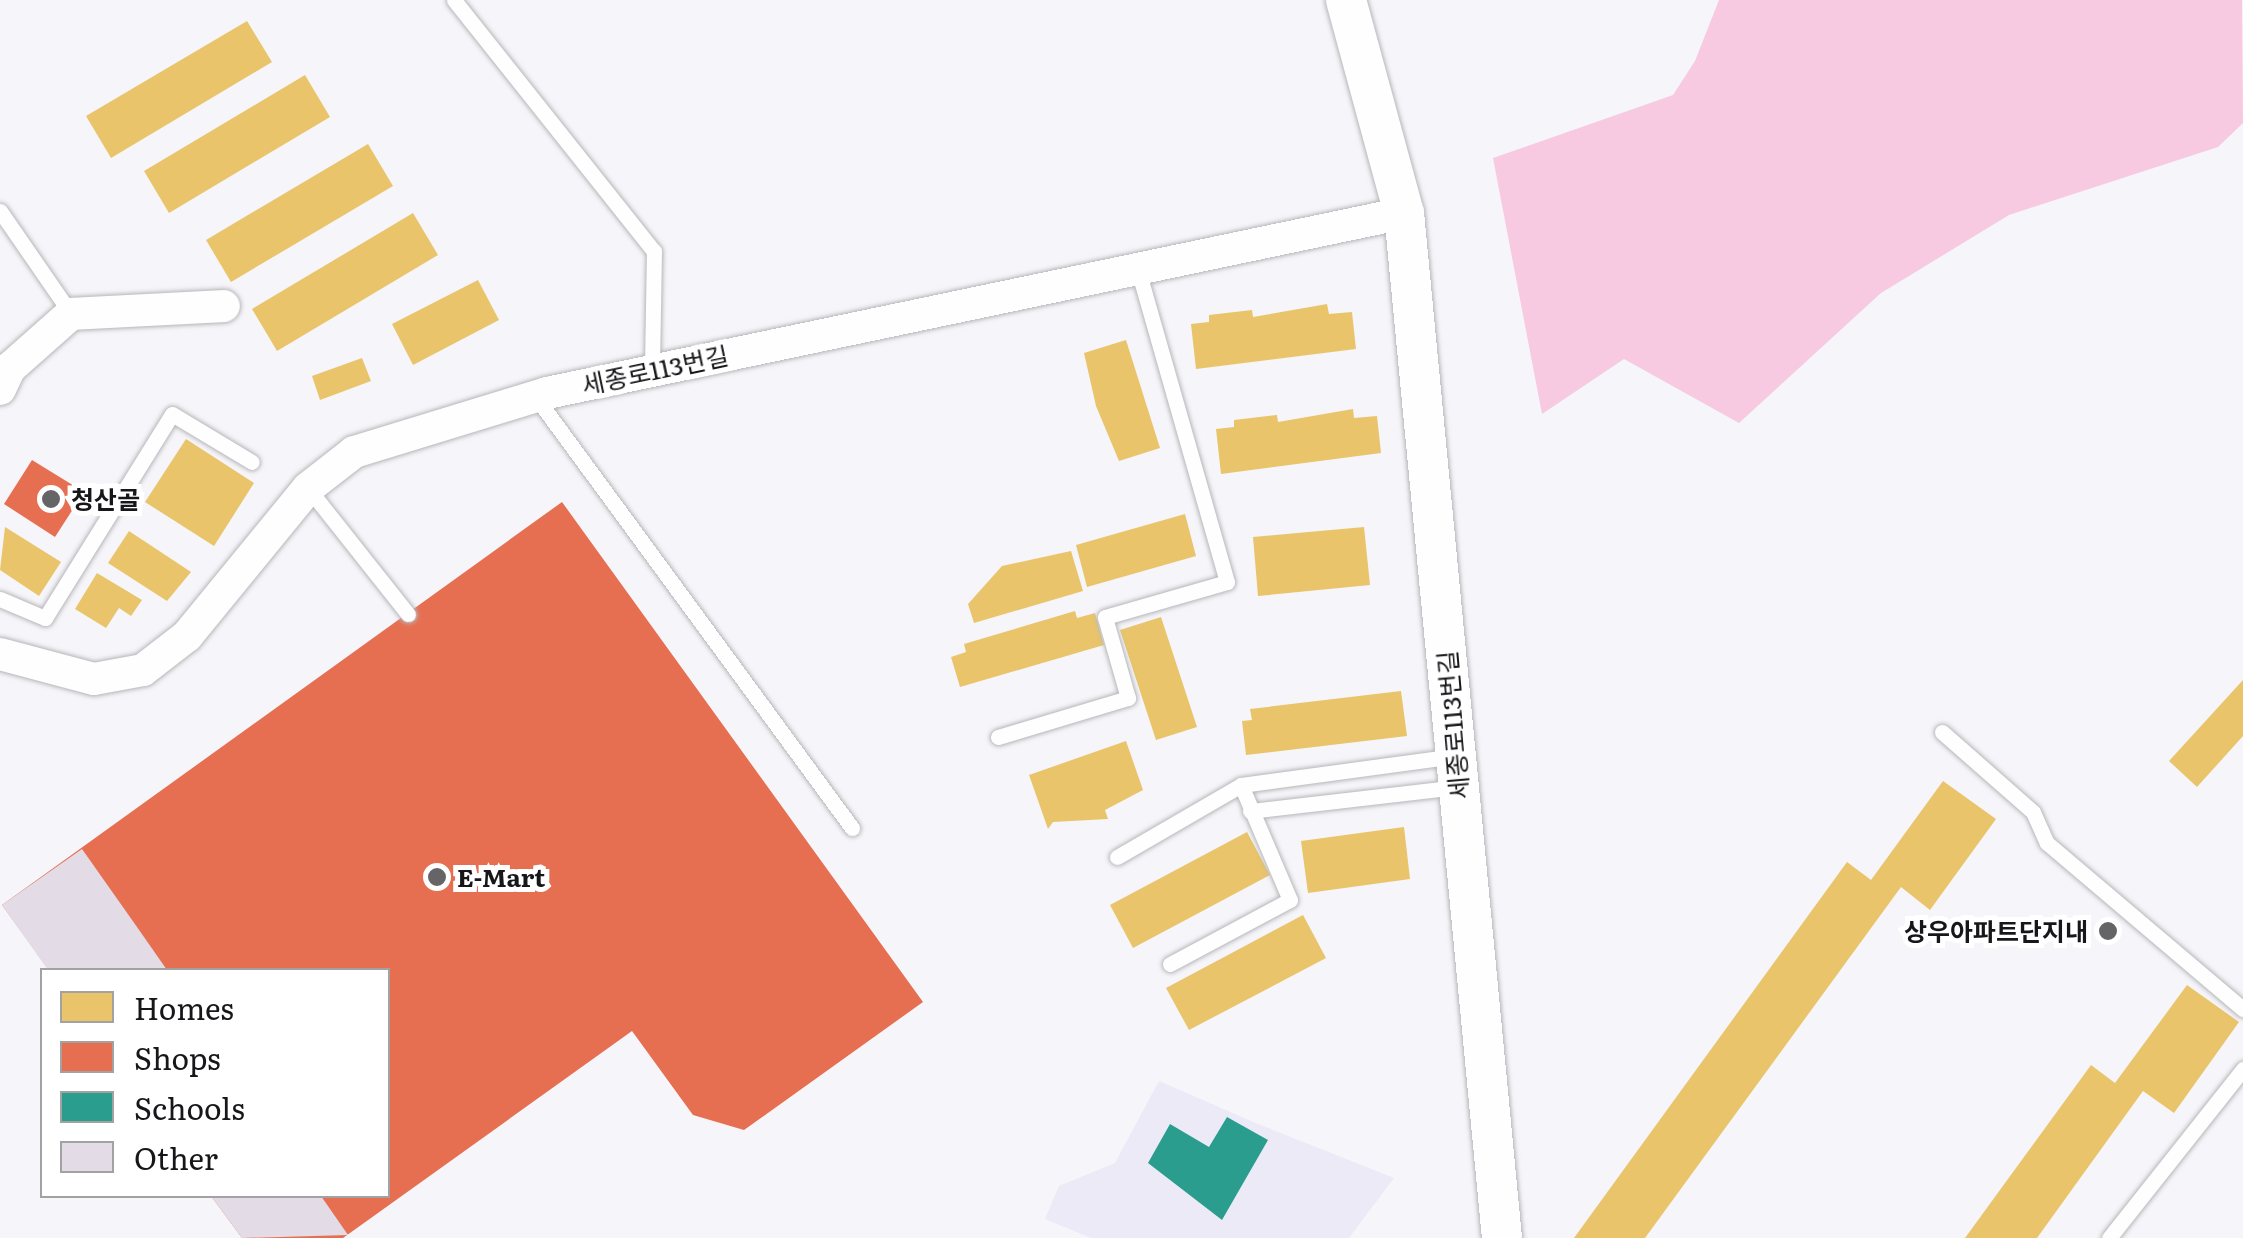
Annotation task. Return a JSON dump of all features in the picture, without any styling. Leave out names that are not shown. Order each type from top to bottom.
[{"type":"street","name":"세종로113번길","points":[[1346,0],[1404,213],[1502,1238]]},
{"type":"street","name":"세종로113번길","points":[[0,654],[94,680],[143,670],[187,636],[308,488],[354,452],[536,396],[1404,213]]},
{"type":"street","points":[[0,389],[10,368],[71,314],[224,306]]},
{"type":"lane","points":[[454,0],[654,252],[652,371]]},
{"type":"lane","points":[[0,211],[71,314]]},
{"type":"lane","points":[[998,737],[1128,698],[1105,617],[1227,582],[1138,269]]},
{"type":"lane","points":[[536,396],[852,828]]},
{"type":"lane","points":[[0,599],[45,618],[172,414],[252,462]]},
{"type":"lane","points":[[308,488],[408,614]]},
{"type":"lane","points":[[1942,732],[2034,812],[2047,843],[2243,1009]]},
{"type":"lane","points":[[1117,857],[1242,785],[1457,772]]},
{"type":"lane","points":[[1250,811],[1457,772]]},
{"type":"lane","points":[[1170,964],[1290,900],[1242,785]]},
{"type":"lane","points":[[2108,1238],[2243,1069]]},
{"type":"shaded area","points":[[1719,0],[2242,0],[2243,123],[2218,147],[2009,215],[1881,293],[1739,423],[1624,359],[1542,414],[1493,158],[1673,95],[1695,61]]},
{"type":"shaded area","points":[[1159,1081],[1394,1178],[1349,1238],[1091,1238],[1045,1219],[1059,1186],[1115,1163]]},
{"type":"building: Homes","points":[[247,21],[272,62],[111,158],[86,116]]},
{"type":"building: Homes","points":[[305,75],[330,117],[169,213],[144,171]]},
{"type":"building: Homes","points":[[368,144],[393,186],[231,282],[206,240]]},
{"type":"building: Homes","points":[[413,213],[438,255],[277,351],[252,309]]},
{"type":"building: Homes","points":[[478,280],[499,320],[413,365],[392,324]]},
{"type":"building: Homes","points":[[1327,304],[1329,314],[1352,312],[1356,349],[1196,369],[1191,324],[1209,322],[1209,315],[1252,310],[1253,317]]},
{"type":"building: Homes","points":[[1126,340],[1160,448],[1119,461],[1096,406],[1084,353]]},
{"type":"building: Homes","points":[[362,358],[371,381],[320,400],[312,376]]},
{"type":"building: Homes","points":[[1353,409],[1354,418],[1377,416],[1381,453],[1221,474],[1216,429],[1234,427],[1234,420],[1277,415],[1278,422]]},
{"type":"building: Homes","points":[[186,439],[254,483],[214,546],[145,502]]},
{"type":"building: Homes","points":[[1185,514],[1196,556],[1087,587],[1076,545]]},
{"type":"building: Homes","points":[[5,527],[61,562],[39,596],[0,570]]},
{"type":"building: Homes","points":[[1364,527],[1370,585],[1258,596],[1253,537]]},
{"type":"building: Homes","points":[[129,531],[191,572],[167,601],[108,563]]},
{"type":"building: Homes","points":[[1071,551],[1083,591],[974,623],[968,604],[1002,566]]},
{"type":"building: Homes","points":[[97,573],[142,600],[131,616],[119,608],[106,628],[75,609]]},
{"type":"building: Homes","points":[[1075,611],[1077,618],[1095,613],[1104,645],[960,687],[951,657],[966,652],[964,644]]},
{"type":"building: Homes","points":[[1161,617],[1197,727],[1156,740],[1120,630]]},
{"type":"building: Homes","points":[[2243,680],[2243,736],[2197,787],[2169,761]]},
{"type":"building: Homes","points":[[1401,691],[1407,736],[1246,755],[1242,721],[1252,720],[1250,709]]},
{"type":"building: Homes","points":[[1126,741],[1143,790],[1105,810],[1108,819],[1053,822],[1048,829],[1029,775]]},
{"type":"building: Homes","points":[[1943,781],[1996,819],[1930,910],[1901,887],[1645,1238],[1574,1238],[1847,862],[1871,880]]},
{"type":"building: Homes","points":[[1404,827],[1410,879],[1308,893],[1301,841]]},
{"type":"building: Homes","points":[[1247,832],[1270,875],[1133,948],[1110,905]]},
{"type":"building: Homes","points":[[1303,915],[1326,958],[1189,1030],[1166,988]]},
{"type":"building: Homes","points":[[2187,985],[2239,1022],[2174,1113],[2143,1091],[2037,1238],[1965,1238],[2091,1065],[2115,1083]]},
{"type":"building: Shops","points":[[32,460],[84,492],[55,537],[4,504]]},
{"type":"building: Shops","name":"E-Mart","points":[[562,502],[923,1002],[744,1130],[693,1115],[632,1031],[343,1238],[242,1238],[212,1198],[390,1198],[390,968],[48,968],[2,905]]},
{"type":"building: Schools","points":[[1227,1117],[1268,1140],[1222,1220],[1148,1163],[1170,1124],[1209,1147]]},
{"type":"building: Other","points":[[82,849],[166,968],[47,968],[2,905]]},
{"type":"building: Other","points":[[212,1198],[322,1198],[348,1235],[242,1238]]},
{"type":"place","name":"청산골","points":[[51,499]]},
{"type":"place","name":"E-Mart","points":[[437,877]]},
{"type":"place","name":"상우아파트단지내","points":[[2108,931]]}]
